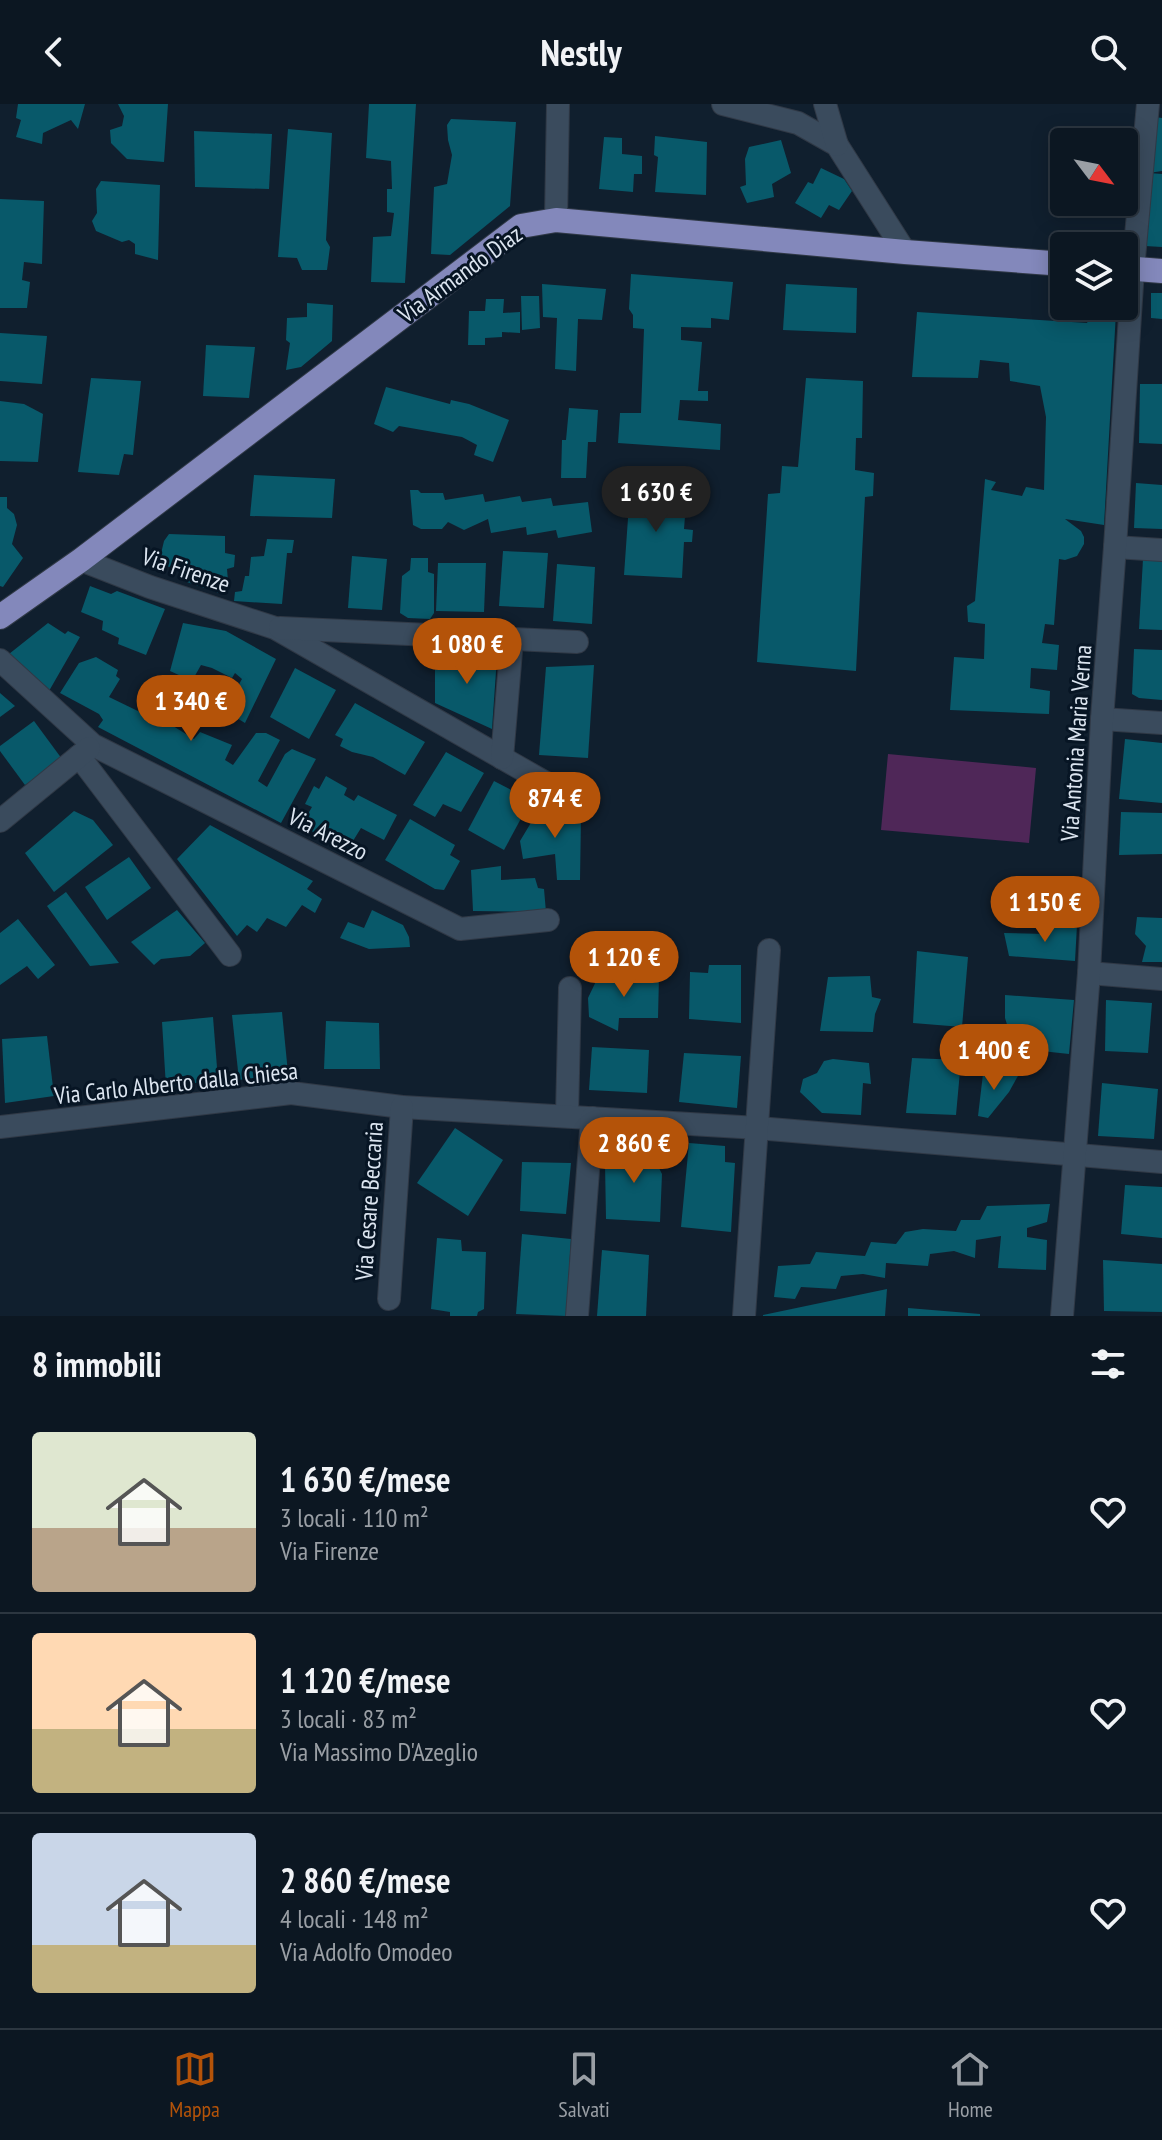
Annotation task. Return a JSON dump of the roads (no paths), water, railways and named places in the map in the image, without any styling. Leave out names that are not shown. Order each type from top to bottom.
[{"type":"main road","name":"Via Armando Diaz","points":[[2,614],[81,560],[521,226],[556,220],[1050,263]]},
{"type":"main road","points":[[1138,269],[1162,271]]},
{"type":"street","points":[[556,220],[558,104]]},
{"type":"street","points":[[723,104],[798,123],[837,145]]},
{"type":"street","points":[[825,104],[837,145],[905,252]]},
{"type":"street","name":"Via Antonia Maria Verna","points":[[1132,232],[1148,104]]},
{"type":"street","name":"Via Antonia Maria Verna","points":[[1062,1316],[1089,973],[1126,320]]},
{"type":"street","points":[[1115,547],[1162,550]]},
{"type":"street","name":"Via Firenze","points":[[81,560],[150,587],[275,628],[560,791]]},
{"type":"street","name":"Via Firenze","points":[[275,628],[577,642]]},
{"type":"street","points":[[502,758],[512,639]]},
{"type":"street","name":"Via Arezzo","points":[[0,660],[86,751],[230,955]]},
{"type":"street","points":[[1102,719],[1162,723]]},
{"type":"street","points":[[0,821],[86,751]]},
{"type":"street","name":"Via Arezzo","points":[[86,751],[460,929],[548,920]]},
{"type":"street","points":[[744,1316],[769,950]]},
{"type":"street","points":[[1089,973],[1162,979]]},
{"type":"street","points":[[567,1116],[570,988]]},
{"type":"street","name":"Via Carlo Alberto dalla Chiesa","points":[[0,1127],[291,1093],[402,1107],[758,1128],[1162,1162]]},
{"type":"street","name":"Via Cesare Beccaria","points":[[389,1299],[402,1107]]},
{"type":"street","points":[[577,1316],[592,1118]]}]
